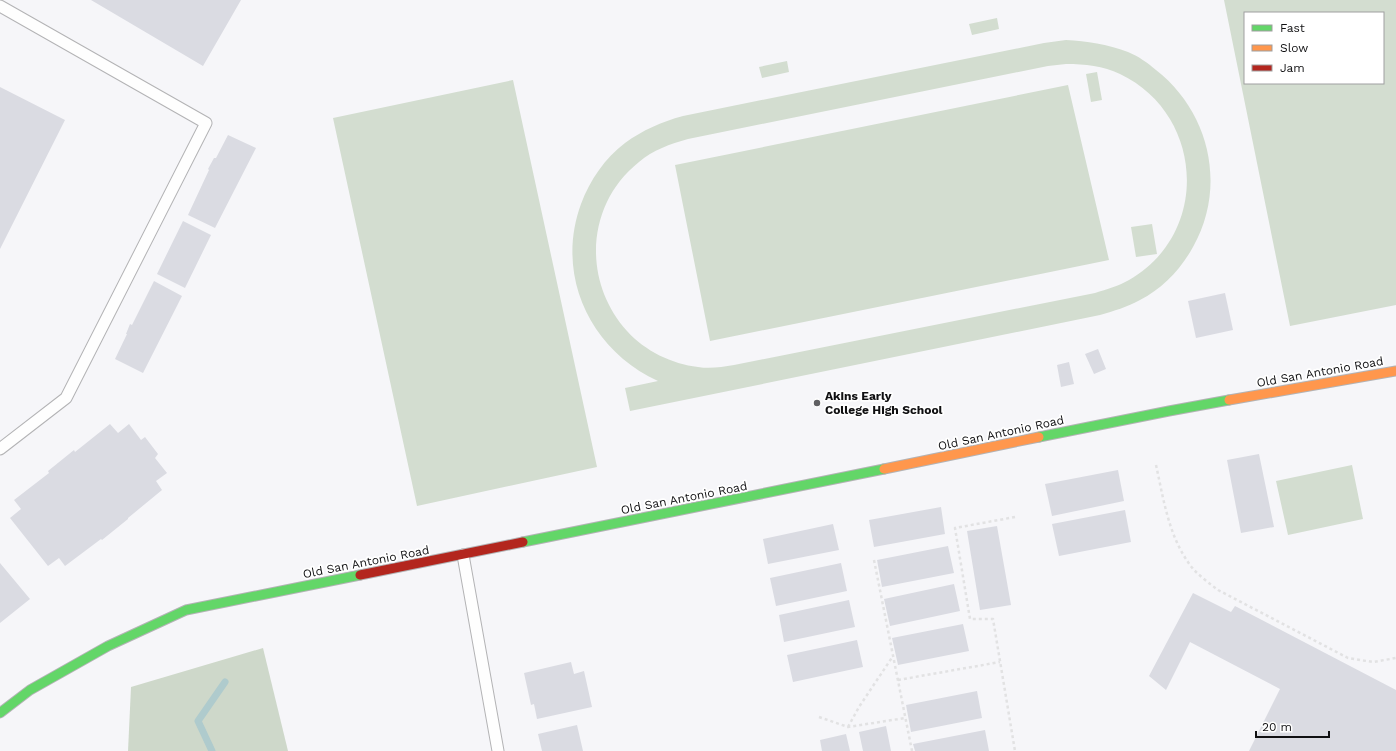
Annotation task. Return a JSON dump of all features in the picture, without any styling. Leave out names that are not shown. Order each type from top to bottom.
[{"type":"street","name":"Old San Antonio Road","points":[[0,713],[30,690],[108,646],[186,610],[463,555],[1169,410],[1396,371]]},
{"type":"lane","points":[[0,6],[206,123],[66,398],[0,448]]},
{"type":"lane","points":[[463,555],[498,751]]},
{"type":"path","points":[[1156,465],[1168,520],[1174,537],[1182,553],[1194,570],[1206,581],[1225,594],[1348,658],[1373,662],[1396,658]]},
{"type":"path","points":[[1015,517],[955,528],[970,619],[993,619],[1015,751]]},
{"type":"path","points":[[874,560],[912,751]]},
{"type":"path","points":[[848,727],[859,707],[893,656]]},
{"type":"path","points":[[898,680],[1000,662]]},
{"type":"path","points":[[819,717],[848,727],[905,718]]},
{"type":"shaded area","points":[[1224,0],[1396,0],[1396,305],[1290,326]]},
{"type":"shaded area","points":[[997,18],[999,29],[972,35],[969,24]]},
{"type":"shaded area","points":[[1066,40],[1089,42],[1128,52],[1153,67],[1174,87],[1189,107],[1200,129],[1208,152],[1210,176],[1209,200],[1203,224],[1193,247],[1183,263],[1170,278],[1156,290],[1135,302],[1120,309],[1100,315],[630,411],[625,388],[658,381],[634,367],[614,350],[597,330],[584,308],[576,283],[572,257],[574,231],[581,204],[589,186],[611,155],[625,143],[645,130],[683,116],[1044,43]],"holes":[[[1066,64],[1094,66],[1114,71],[1148,92],[1168,116],[1181,144],[1187,174],[1184,205],[1174,234],[1156,259],[1129,280],[1095,293],[734,365],[712,368],[702,368],[678,363],[669,360],[642,345],[627,331],[612,311],[602,289],[597,267],[596,244],[600,221],[608,199],[621,179],[639,162],[656,151],[668,145],[688,139],[1048,66]]]},
{"type":"shaded area","points":[[787,61],[789,72],[762,78],[759,67]]},
{"type":"shaded area","points":[[1097,72],[1102,100],[1091,102],[1086,74]]},
{"type":"shaded area","points":[[513,80],[597,467],[417,506],[333,118]]},
{"type":"shaded area","points":[[1068,85],[1109,260],[710,341],[675,165]]},
{"type":"shaded area","points":[[1152,224],[1157,254],[1136,257],[1131,227]]},
{"type":"shaded area","points":[[1352,465],[1363,519],[1288,535],[1276,481]]},
{"type":"green space","points":[[263,648],[288,751],[128,751],[131,687]]},
{"type":"building","points":[[91,0],[241,0],[203,66]]},
{"type":"building","points":[[0,87],[65,120],[0,249]]},
{"type":"building","points":[[228,135],[256,148],[215,228],[188,215],[209,170],[208,169],[214,158],[216,158]]},
{"type":"building","points":[[183,221],[211,235],[185,288],[157,274]]},
{"type":"building","points":[[154,281],[182,296],[143,373],[115,359],[130,324],[132,325]]},
{"type":"building","points":[[1225,293],[1233,330],[1196,338],[1188,301]]},
{"type":"building","points":[[1098,349],[1106,369],[1094,374],[1085,354]]},
{"type":"building","points":[[1069,362],[1074,384],[1061,387],[1057,365]]},
{"type":"building","points":[[110,424],[118,433],[129,424],[141,440],[145,437],[158,454],[155,458],[167,473],[156,481],[162,490],[102,540],[101,539],[65,566],[59,558],[48,566],[10,518],[21,509],[14,500],[49,473],[48,471],[74,450],[75,452]]},
{"type":"building","points":[[1259,454],[1274,527],[1241,533],[1227,460]]},
{"type":"building","points":[[1118,470],[1124,501],[1052,516],[1045,484]]},
{"type":"building","points":[[941,507],[945,534],[874,547],[869,520]]},
{"type":"building","points":[[1125,510],[1131,542],[1059,556],[1052,524]]},
{"type":"building","points":[[833,524],[839,550],[768,564],[763,539]]},
{"type":"building","points":[[997,526],[1011,605],[980,610],[967,531]]},
{"type":"building","points":[[948,546],[954,573],[882,587],[877,560]]},
{"type":"building","points":[[0,563],[30,599],[0,623]]},
{"type":"building","points":[[841,563],[847,591],[776,606],[770,578]]},
{"type":"building","points":[[954,584],[960,611],[890,626],[884,599]]},
{"type":"building","points":[[1193,593],[1231,612],[1235,606],[1396,690],[1396,751],[1249,751],[1280,689],[1190,642],[1166,690],[1149,676]]},
{"type":"building","points":[[849,600],[855,627],[784,642],[779,615]]},
{"type":"building","points":[[963,624],[969,651],[898,665],[892,638]]},
{"type":"building","points":[[857,640],[863,667],[793,682],[787,655]]},
{"type":"building","points":[[571,662],[574,674],[584,671],[592,707],[537,719],[534,704],[531,705],[524,673]]},
{"type":"building","points":[[977,691],[982,718],[911,732],[906,705]]},
{"type":"building","points":[[577,725],[583,751],[542,751],[538,734]]},
{"type":"building","points":[[886,726],[891,751],[863,751],[859,732]]},
{"type":"building","points":[[985,730],[989,751],[915,751],[913,744]]},
{"type":"building","points":[[846,734],[850,751],[822,751],[820,740]]},
{"type":"waterway","points":[[212,751],[198,721],[225,682]]},
{"type":"traffic: fast","points":[[1039,437],[1229,400]]},
{"type":"traffic: fast","points":[[523,542],[884,469]]},
{"type":"traffic: fast","points":[[0,713],[30,690],[108,646],[186,610],[360,575]]},
{"type":"traffic: slow","points":[[1229,400],[1396,371]]},
{"type":"traffic: slow","points":[[884,469],[1039,437]]},
{"type":"traffic: jam","points":[[360,575],[523,542]]},
{"type":"place","name":"Akins Early College High School","points":[[817,403]]}]
